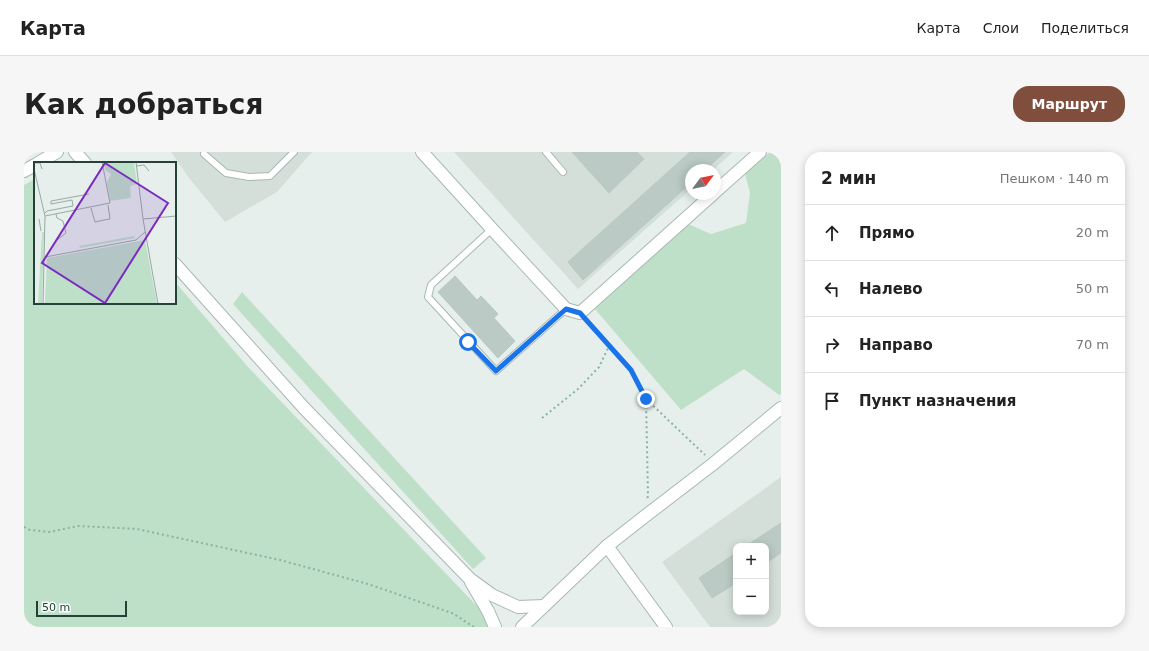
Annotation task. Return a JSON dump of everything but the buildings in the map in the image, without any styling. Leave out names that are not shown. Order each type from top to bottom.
[{"type":"street","points":[[40,162],[57,152]]},
{"type":"street","points":[[75,152],[84,162]]},
{"type":"street","points":[[422,152],[566,309],[580,313],[706,200]]},
{"type":"street","points":[[721,187],[760,152]]},
{"type":"street","points":[[24,171],[34,165]]},
{"type":"street","points":[[176,265],[304,408],[470,579],[492,595],[518,607],[544,606]]},
{"type":"street","points":[[522,627],[607,546],[713,464],[781,408]]},
{"type":"street","points":[[607,546],[666,627]]},
{"type":"street","points":[[470,579],[488,611],[494,627]]},
{"type":"lane","points":[[204,154],[226,173],[249,177],[270,176],[294,152]]},
{"type":"lane","points":[[546,152],[563,172]]},
{"type":"lane","points":[[492,229],[431,285],[428,297],[468,342],[496,371],[566,309]]},
{"type":"path","points":[[580,313],[631,370],[646,399],[700,449],[713,464]]},
{"type":"path","points":[[542,418],[578,389],[599,367],[609,346]]},
{"type":"path","points":[[644,517],[648,494],[646,399]]},
{"type":"path","points":[[24,526],[30,530],[49,532],[78,526],[137,529],[272,558],[368,584],[452,613],[474,627]]},
{"type":"shaded area","points":[[171,152],[312,152],[277,192],[225,222],[189,178]]},
{"type":"shaded area","points":[[454,152],[733,152],[720,164],[685,164],[685,194],[578,289]]},
{"type":"shaded area","points":[[781,477],[781,627],[710,627],[662,562]]},
{"type":"green space","points":[[770,152],[781,152],[781,394],[779,395],[744,369],[681,410],[595,309],[688,224],[711,234],[746,223],[750,193],[745,174]]},
{"type":"green space","points":[[34,180],[34,304],[176,304],[176,283],[248,367],[497,627],[24,627],[24,185]]},
{"type":"green space","points":[[242,292],[486,558],[473,569],[233,304]]},
{"type":"route","points":[[468,342],[496,371],[566,309],[580,313],[631,370],[646,399]]}]
